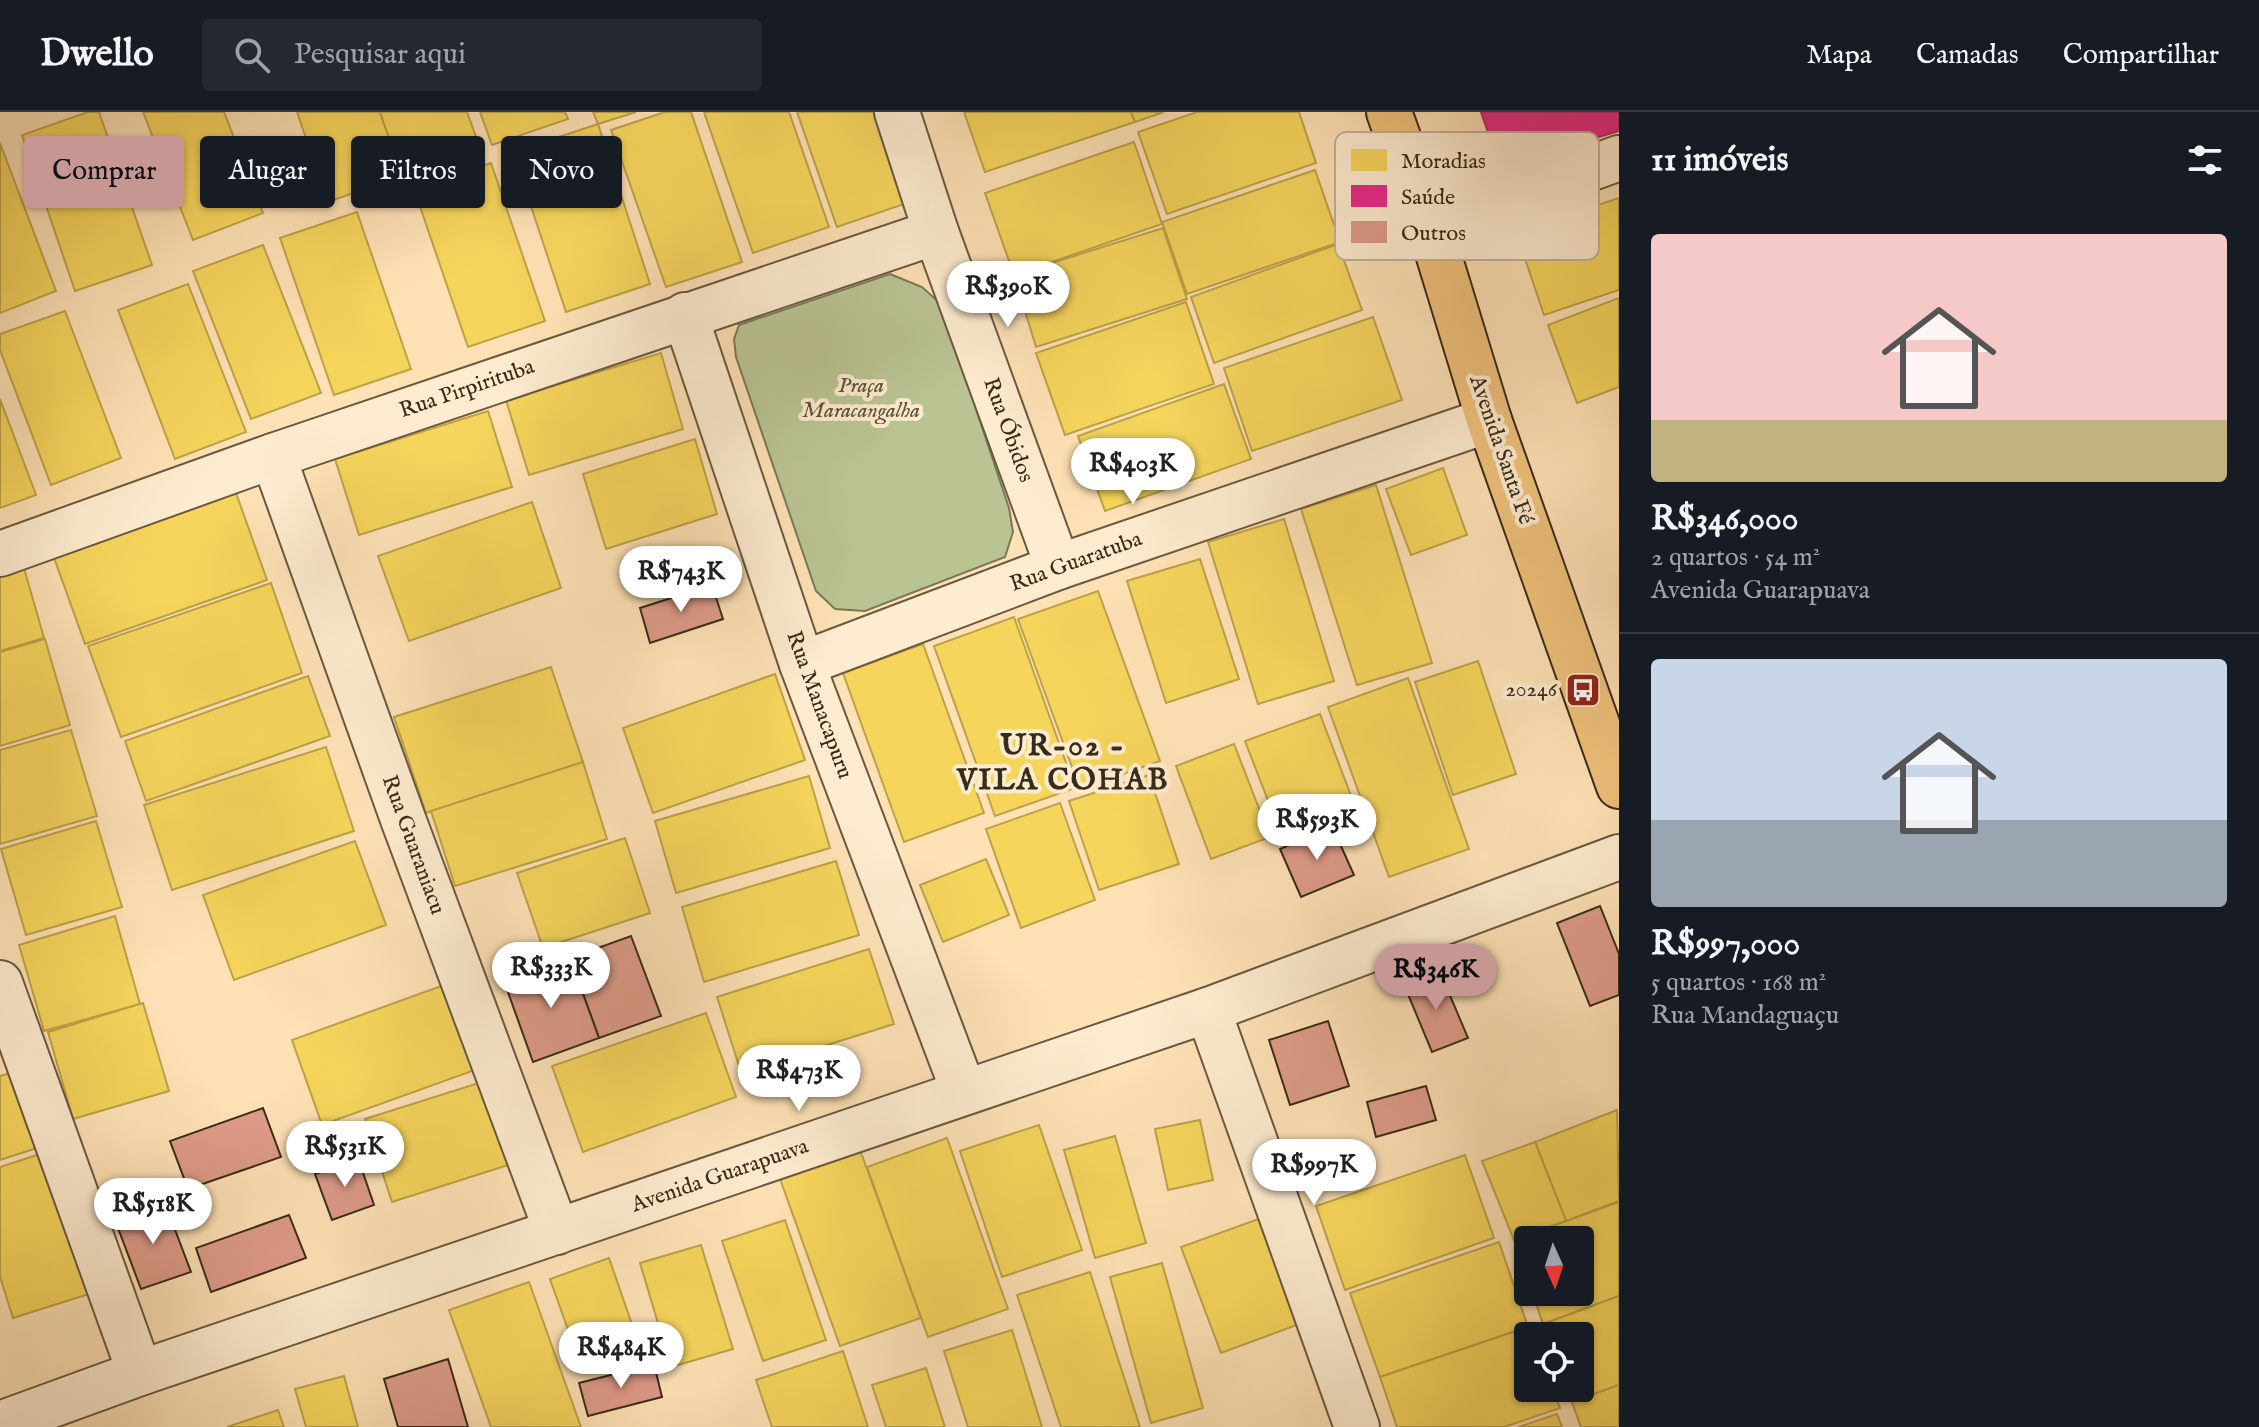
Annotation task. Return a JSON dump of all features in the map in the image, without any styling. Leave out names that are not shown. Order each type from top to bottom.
[{"type":"main road","name":"Avenida Santa Fé","points":[[1389,112],[1396,132]]},
{"type":"main road","name":"Avenida Santa Fé","points":[[1440,260],[1489,420],[1619,786]]},
{"type":"street","name":"Rua Óbidos","points":[[897,112],[936,232],[1058,567]]},
{"type":"street","points":[[1599,165],[1619,158]]},
{"type":"street","name":"Rua Pirpirituba","points":[[0,554],[273,456],[936,232]]},
{"type":"street","name":"Rua Manacapuru","points":[[685,315],[802,664],[964,1092]]},
{"type":"street","name":"Rua Guaratuba","points":[[802,664],[1058,567],[1489,420]]},
{"type":"street","name":"Rua Guaraniacu","points":[[273,456],[403,819],[557,1232]]},
{"type":"street","name":"Avenida Guarapuava","points":[[0,1424],[140,1373],[1208,1010],[1619,857]]},
{"type":"street","points":[[0,983],[140,1373]]},
{"type":"street","points":[[1208,1010],[1355,1427]]},
{"type":"green space","name":"Praça Maracangalha","points":[[890,274],[922,287],[941,304],[1009,508],[1013,532],[1005,557],[865,611],[835,609],[816,591],[736,357],[734,339],[739,325]]},
{"type":"building: Moradias","points":[[88,112],[99,112],[107,136],[24,136],[24,141],[22,135]]},
{"type":"building: Moradias","points":[[143,112],[224,112],[233,136],[200,136],[200,208],[261,208],[263,213],[193,240],[180,208],[184,208],[184,136],[152,136]]},
{"type":"building: Moradias","points":[[297,112],[380,112],[388,136],[351,136],[351,194],[335,200],[335,136],[305,136]]},
{"type":"building: Moradias","points":[[380,112],[467,112],[476,136],[388,136]]},
{"type":"building: Moradias","points":[[480,112],[565,112],[568,119],[518,136],[501,136],[501,142],[492,145]]},
{"type":"building: Moradias","points":[[593,112],[636,112],[598,124]]},
{"type":"building: Moradias","points":[[665,112],[691,112],[742,262],[666,287],[622,161],[622,136],[613,136],[611,130]]},
{"type":"building: Moradias","points":[[704,112],[789,112],[829,227],[753,253]]},
{"type":"building: Moradias","points":[[797,112],[882,112],[913,201],[837,227]]},
{"type":"building: Moradias","points":[[964,112],[1131,112],[1135,122],[985,172]]},
{"type":"building: Moradias","points":[[1131,112],[1164,112],[1135,122]]},
{"type":"building: Moradias","points":[[1197,112],[1299,112],[1316,163],[1167,214],[1138,132]]},
{"type":"building: Moradias","points":[[598,124],[602,136],[562,136]]},
{"type":"building: Moradias","points":[[1134,142],[1162,224],[1014,275],[985,193]]},
{"type":"building: Moradias","points":[[0,143],[56,291],[0,313]]},
{"type":"building: Moradias","points":[[491,163],[501,192],[501,208],[506,208],[545,321],[468,347],[420,208],[485,208],[485,165]]},
{"type":"building: Moradias","points":[[1315,170],[1335,228],[1335,244],[1187,294],[1162,222]]},
{"type":"building: Moradias","points":[[622,198],[650,284],[566,312],[532,208],[622,208]]},
{"type":"building: Moradias","points":[[1619,198],[1619,290],[1544,315],[1525,260],[1599,260],[1599,205]]},
{"type":"building: Moradias","points":[[47,208],[132,208],[152,265],[75,291]]},
{"type":"building: Moradias","points":[[357,212],[411,369],[334,395],[280,238]]},
{"type":"building: Moradias","points":[[1163,228],[1187,299],[1036,347],[1014,275]]},
{"type":"building: Moradias","points":[[263,245],[321,393],[251,419],[193,271]]},
{"type":"building: Moradias","points":[[1335,245],[1335,260],[1344,260],[1362,310],[1214,363],[1191,297]]},
{"type":"building: Moradias","points":[[188,284],[246,432],[175,459],[118,310]]},
{"type":"building: Moradias","points":[[1619,298],[1619,387],[1577,403],[1548,325]]},
{"type":"building: Moradias","points":[[1186,302],[1214,384],[1065,435],[1036,353]]},
{"type":"building: Moradias","points":[[65,311],[121,458],[51,485],[0,350],[0,334]]},
{"type":"building: Moradias","points":[[1373,317],[1402,400],[1252,451],[1224,368]]},
{"type":"building: Moradias","points":[[661,353],[683,429],[529,475],[506,400]]},
{"type":"building: Moradias","points":[[1224,384],[1251,459],[1105,511],[1078,436]]},
{"type":"building: Moradias","points":[[0,399],[36,495],[0,508]]},
{"type":"building: Moradias","points":[[488,411],[512,487],[359,535],[335,459]]},
{"type":"building: Moradias","points":[[695,439],[717,514],[606,549],[583,474]]},
{"type":"building: Moradias","points":[[1443,468],[1467,535],[1411,555],[1386,489]]},
{"type":"building: Moradias","points":[[1376,485],[1432,663],[1357,685],[1301,509]]},
{"type":"building: Moradias","points":[[235,490],[267,580],[85,644],[52,552]]},
{"type":"building: Moradias","points":[[532,502],[561,588],[409,641],[378,556]]},
{"type":"building: Moradias","points":[[1284,519],[1334,681],[1258,704],[1208,542]]},
{"type":"building: Moradias","points":[[1200,559],[1239,679],[1166,703],[1127,581]]},
{"type":"building: Moradias","points":[[24,568],[44,638],[0,651],[0,575]]},
{"type":"building: Moradias","points":[[271,583],[302,673],[121,737],[88,646]]},
{"type":"building: Moradias","points":[[1098,591],[1160,761],[1080,789],[1018,619]]},
{"type":"building: Moradias","points":[[1014,617],[1075,788],[995,816],[934,646]]},
{"type":"building: Moradias","points":[[45,639],[70,725],[0,746],[0,652]]},
{"type":"building: Moradias","points":[[923,644],[984,813],[904,842],[843,673]]},
{"type":"building: Moradias","points":[[1478,661],[1516,774],[1453,795],[1415,682]]},
{"type":"building: Moradias","points":[[551,667],[583,762],[426,813],[394,717]]},
{"type":"building: Moradias","points":[[775,674],[805,760],[653,813],[623,728]]},
{"type":"building: Moradias","points":[[308,676],[330,736],[146,801],[125,741]]},
{"type":"building: Moradias","points":[[1408,678],[1469,849],[1389,877],[1328,707]]},
{"type":"building: Moradias","points":[[1320,714],[1353,801],[1279,829],[1245,741]]},
{"type":"building: Moradias","points":[[71,730],[97,816],[0,844],[0,750]]},
{"type":"building: Moradias","points":[[1234,744],[1270,837],[1211,859],[1176,766]]},
{"type":"building: Moradias","points":[[326,747],[354,831],[172,890],[144,805]]},
{"type":"building: Moradias","points":[[583,762],[607,839],[455,886],[431,811]]},
{"type":"building: Moradias","points":[[1149,775],[1179,864],[1099,890],[1069,801]]},
{"type":"building: Moradias","points":[[809,776],[830,848],[676,893],[655,821]]},
{"type":"building: Moradias","points":[[1060,803],[1095,900],[1021,928],[986,829]]},
{"type":"building: Moradias","points":[[96,821],[122,907],[26,935],[1,849]]},
{"type":"building: Moradias","points":[[625,838],[650,913],[543,948],[517,873]]},
{"type":"building: Moradias","points":[[355,841],[386,925],[234,980],[203,895]]},
{"type":"building: Moradias","points":[[986,859],[1009,915],[943,942],[920,885]]},
{"type":"building: Moradias","points":[[836,861],[859,935],[704,982],[682,907]]},
{"type":"building: Moradias","points":[[115,916],[140,1004],[44,1031],[19,945]]},
{"type":"building: Moradias","points":[[869,949],[894,1024],[741,1072],[717,997]]},
{"type":"building: Moradias","points":[[444,985],[475,1070],[322,1125],[292,1040]]},
{"type":"building: Moradias","points":[[143,1003],[169,1091],[73,1119],[48,1032]]},
{"type":"building: Moradias","points":[[706,1013],[736,1097],[583,1152],[552,1066]]},
{"type":"building: Moradias","points":[[14,1072],[37,1148],[0,1160],[0,1076]]},
{"type":"building: Moradias","points":[[482,1082],[508,1165],[392,1202],[365,1119]]},
{"type":"building: Moradias","points":[[1617,1110],[1619,1201],[1566,1221],[1535,1142]]},
{"type":"building: Moradias","points":[[1200,1120],[1213,1180],[1168,1190],[1155,1129]]},
{"type":"building: Moradias","points":[[1039,1125],[1082,1250],[1002,1277],[960,1151]]},
{"type":"building: Moradias","points":[[1115,1136],[1146,1243],[1095,1258],[1064,1150]]},
{"type":"building: Moradias","points":[[947,1138],[1008,1309],[928,1337],[867,1167]]},
{"type":"building: Moradias","points":[[1535,1142],[1566,1221],[1552,1226],[1514,1226],[1514,1240],[1482,1161]]},
{"type":"building: Moradias","points":[[859,1147],[921,1318],[840,1346],[779,1176]]},
{"type":"building: Moradias","points":[[46,1152],[92,1293],[13,1318],[0,1277],[0,1167]]},
{"type":"building: Moradias","points":[[1465,1155],[1494,1238],[1345,1290],[1316,1206]]},
{"type":"building: Moradias","points":[[1619,1202],[1619,1296],[1594,1305],[1594,1226],[1553,1226]]},
{"type":"building: Moradias","points":[[1264,1217],[1302,1323],[1221,1353],[1181,1247]]},
{"type":"building: Moradias","points":[[785,1220],[826,1340],[763,1361],[722,1241]]},
{"type":"building: Moradias","points":[[1499,1242],[1514,1286],[1514,1306],[1521,1306],[1526,1322],[1514,1322],[1514,1332],[1380,1377],[1350,1293]]},
{"type":"building: Moradias","points":[[701,1245],[733,1349],[671,1367],[640,1263]]},
{"type":"building: Moradias","points":[[609,1258],[635,1333],[576,1352],[550,1279]]},
{"type":"building: Moradias","points":[[1162,1263],[1203,1408],[1151,1423],[1110,1277]]},
{"type":"building: Moradias","points":[[1090,1272],[1140,1427],[1061,1427],[1017,1295]]},
{"type":"building: Moradias","points":[[529,1282],[581,1427],[491,1427],[449,1310]]},
{"type":"building: Moradias","points":[[1619,1296],[1619,1385],[1594,1394],[1594,1322],[1548,1322]]},
{"type":"building: Moradias","points":[[1537,1306],[1592,1306],[1548,1322],[1542,1322]]},
{"type":"building: Moradias","points":[[1012,1330],[1042,1427],[968,1427],[944,1351]]},
{"type":"building: Moradias","points":[[1514,1332],[1514,1402],[1558,1402],[1560,1408],[1504,1427],[1397,1427],[1380,1377]]},
{"type":"building: Moradias","points":[[843,1351],[868,1427],[772,1427],[756,1380]]},
{"type":"building: Moradias","points":[[926,1368],[945,1427],[886,1427],[872,1385]]},
{"type":"building: Moradias","points":[[344,1376],[358,1427],[306,1427],[295,1389]]},
{"type":"building: Moradias","points":[[1619,1385],[1619,1427],[1581,1427],[1572,1402],[1594,1402],[1594,1394]]},
{"type":"building: Moradias","points":[[278,1410],[284,1427],[227,1427]]},
{"type":"building: Moradias","points":[[1557,1414],[1562,1427],[1519,1427]]},
{"type":"building: Saúde","points":[[1481,112],[1619,112],[1619,131],[1599,137],[1599,132],[1488,132]]},
{"type":"building: Outros","points":[[712,585],[723,619],[650,643],[640,608]]},
{"type":"building: Outros","points":[[1332,826],[1354,875],[1301,897],[1280,849]]},
{"type":"building: Outros","points":[[1600,906],[1619,954],[1619,995],[1590,1006],[1557,923]]},
{"type":"building: Outros","points":[[631,936],[661,1016],[599,1038],[570,958]]},
{"type":"building: Outros","points":[[570,958],[599,1038],[533,1062],[504,981]]},
{"type":"building: Outros","points":[[1440,972],[1468,1038],[1432,1052],[1405,987]]},
{"type":"building: Outros","points":[[1328,1021],[1349,1086],[1290,1105],[1269,1040]]},
{"type":"building: Outros","points":[[1426,1086],[1436,1120],[1376,1137],[1367,1102]]},
{"type":"building: Outros","points":[[263,1108],[281,1157],[188,1189],[170,1141]]},
{"type":"building: Outros","points":[[358,1158],[374,1205],[332,1220],[315,1174]]},
{"type":"building: Outros","points":[[165,1203],[191,1272],[141,1289],[115,1220]]},
{"type":"building: Outros","points":[[289,1215],[306,1258],[211,1292],[196,1248]]},
{"type":"building: Outros","points":[[448,1359],[468,1427],[398,1427],[384,1379]]},
{"type":"building: Outros","points":[[654,1364],[662,1397],[588,1416],[579,1383]]},
{"type":"place","name":"20246","points":[[1583,690]]},
{"type":"district","name":"UR-02 - VILA COHAB","points":[[1063,764]]}]
